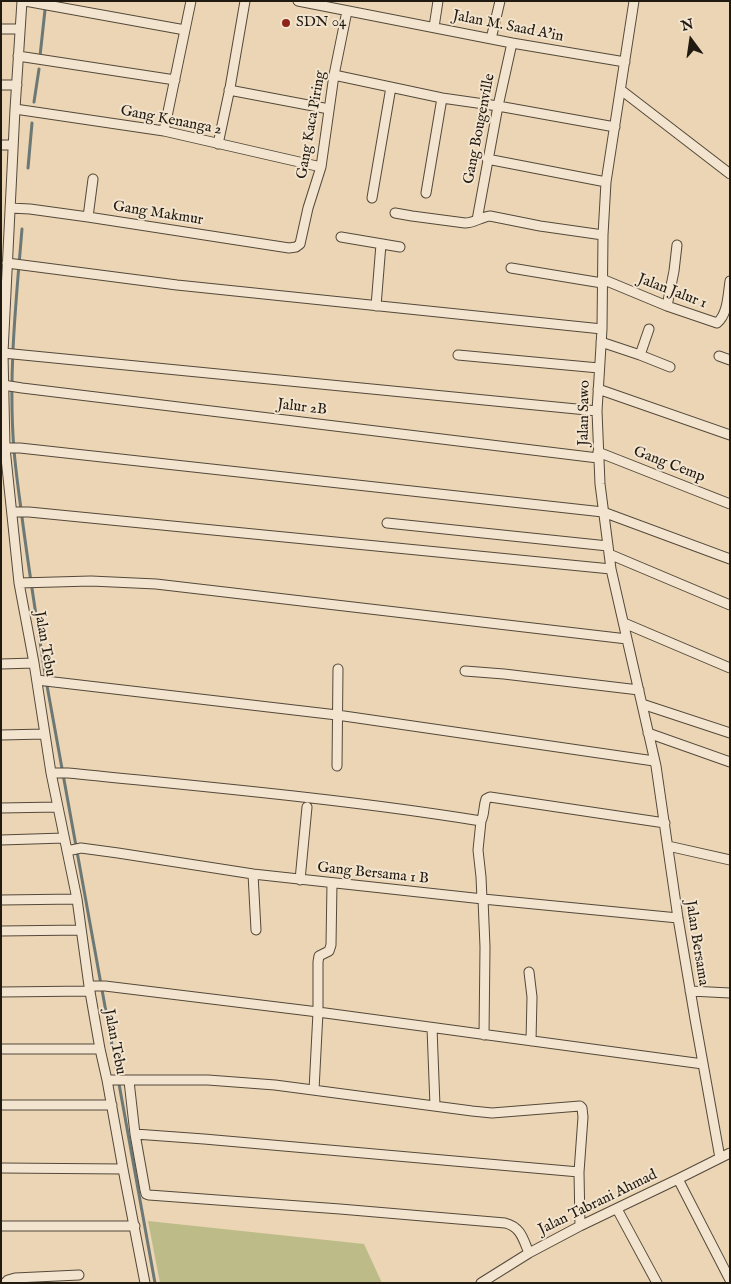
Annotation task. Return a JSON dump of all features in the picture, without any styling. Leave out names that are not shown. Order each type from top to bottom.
[{"type":"street","name":"Jalan Tebu","points":[[24,1],[18,56],[14,145],[6,187],[10,208],[5,245],[10,264],[5,385],[2,398],[7,448],[5,473],[14,512],[21,583],[38,680],[45,734],[54,773],[64,838],[73,849],[76,899],[100,1049],[109,1080],[123,1169],[145,1283]]},
{"type":"street","points":[[24,1],[185,30]]},
{"type":"street","points":[[164,131],[191,1]]},
{"type":"street","points":[[218,144],[245,1]]},
{"type":"street","name":"Jalan M. Saad A'in","points":[[298,1],[512,43],[625,62]]},
{"type":"street","points":[[434,27],[438,1]]},
{"type":"street","points":[[491,39],[500,1]]},
{"type":"street","name":"Jalan Sawo","points":[[634,1],[606,182],[603,235],[602,329],[597,411],[598,455],[608,550],[648,733]]},
{"type":"street","name":"Gang Kaca Piring","points":[[300,244],[308,208],[321,167],[334,75],[347,11]]},
{"type":"street","points":[[1,30],[20,30]]},
{"type":"street","name":"Gang Bougenville","points":[[477,220],[498,106],[512,43]]},
{"type":"street","points":[[18,56],[175,80]]},
{"type":"street","points":[[334,75],[442,98],[615,127]]},
{"type":"street","points":[[1,85],[17,85]]},
{"type":"street","points":[[372,198],[391,87]]},
{"type":"street","points":[[229,90],[329,109]]},
{"type":"street","points":[[621,90],[730,174]]},
{"type":"street","points":[[426,193],[442,98]]},
{"type":"street","name":"Gang Kenanga 2","points":[[15,109],[164,131],[321,167]]},
{"type":"street","points":[[1,145],[14,145]]},
{"type":"street","points":[[488,159],[606,182]]},
{"type":"street","points":[[88,217],[94,179]]},
{"type":"street","name":"Gang Makmur","points":[[10,208],[88,217],[289,248],[300,244]]},
{"type":"street","points":[[395,213],[459,223],[469,223],[490,216],[540,226],[603,235]]},
{"type":"street","points":[[340,237],[400,247]]},
{"type":"street","points":[[376,306],[381,244]]},
{"type":"street","points":[[667,306],[677,245]]},
{"type":"street","points":[[10,264],[177,285],[602,329]]},
{"type":"street","name":"Jalan Jalur 1","points":[[511,268],[602,281],[717,323],[722,320],[730,281]]},
{"type":"street","points":[[640,355],[649,329]]},
{"type":"street","points":[[601,342],[670,367]]},
{"type":"street","points":[[6,354],[597,411]]},
{"type":"street","points":[[458,354],[600,368]]},
{"type":"street","points":[[719,356],[730,360]]},
{"type":"street","name":"Jalur 2B","points":[[5,385],[598,455]]},
{"type":"street","points":[[598,389],[730,434]]},
{"type":"street","points":[[7,448],[603,512],[730,559]]},
{"type":"street","name":"Gang Cemp","points":[[598,455],[730,504]]},
{"type":"street","points":[[14,512],[612,569]]},
{"type":"street","points":[[387,523],[608,550],[730,605]]},
{"type":"street","points":[[21,583],[91,581],[156,584],[627,639]]},
{"type":"street","points":[[624,622],[730,668]]},
{"type":"street","points":[[1,664],[34,663]]},
{"type":"street","points":[[337,766],[338,669]]},
{"type":"street","points":[[465,671],[639,690]]},
{"type":"street","points":[[38,680],[337,715],[654,761]]},
{"type":"street","points":[[642,704],[730,733]]},
{"type":"street","points":[[648,733],[730,762]]},
{"type":"street","name":"Jalan Bersama","points":[[648,733],[668,846],[690,991],[720,1158]]},
{"type":"street","points":[[1,735],[45,734]]},
{"type":"street","points":[[54,773],[349,802],[444,814],[481,821]]},
{"type":"street","points":[[484,1035],[483,899],[478,850],[481,821],[486,799],[490,797],[664,823]]},
{"type":"street","points":[[1,808],[58,807]]},
{"type":"street","points":[[300,880],[307,807]]},
{"type":"street","points":[[1,840],[64,838]]},
{"type":"street","points":[[668,846],[730,860]]},
{"type":"street","name":"Gang Bersama 1 B","points":[[73,849],[118,853],[300,880],[678,918]]},
{"type":"street","points":[[253,874],[256,930]]},
{"type":"street","points":[[314,1090],[318,1012],[318,959],[322,954],[329,951],[332,941],[332,883]]},
{"type":"street","points":[[1,900],[76,899]]},
{"type":"street","points":[[1,931],[81,930]]},
{"type":"street","points":[[529,972],[532,997],[531,1041]]},
{"type":"street","points":[[1,992],[105,986],[318,1012],[703,1064]]},
{"type":"street","points":[[690,991],[730,993]]},
{"type":"street","points":[[432,1028],[434,1106]]},
{"type":"street","points":[[1,1049],[100,1049]]},
{"type":"street","points":[[109,1080],[208,1080],[314,1090],[472,1112],[492,1113],[580,1106],[583,1118],[579,1172],[580,1226]]},
{"type":"street","points":[[127,1081],[146,1194],[505,1223],[519,1230],[530,1253]]},
{"type":"street","points":[[1,1105],[112,1105]]},
{"type":"street","points":[[135,1134],[579,1172]]},
{"type":"street","name":"Jalan Tabrani Ahmad","points":[[481,1283],[530,1253],[580,1226],[730,1154]]},
{"type":"street","points":[[1,1168],[123,1169]]},
{"type":"street","points":[[678,1179],[730,1280]]},
{"type":"street","points":[[617,1209],[657,1283]]},
{"type":"street","points":[[1,1226],[135,1226]]},
{"type":"street","points":[[6,1283],[8,1280],[15,1278],[79,1275]]},
{"type":"shaded area","points":[[148,1221],[364,1244],[382,1283],[160,1283]]},
{"type":"waterway","points":[[40,56],[45,10]]},
{"type":"waterway","points":[[34,102],[39,69]]},
{"type":"waterway","points":[[28,168],[32,123]]},
{"type":"waterway","points":[[22,229],[12,367],[12,423],[17,478],[46,680],[155,1283]]},
{"type":"place","name":"SDN 04","points":[[286,23]]}]
